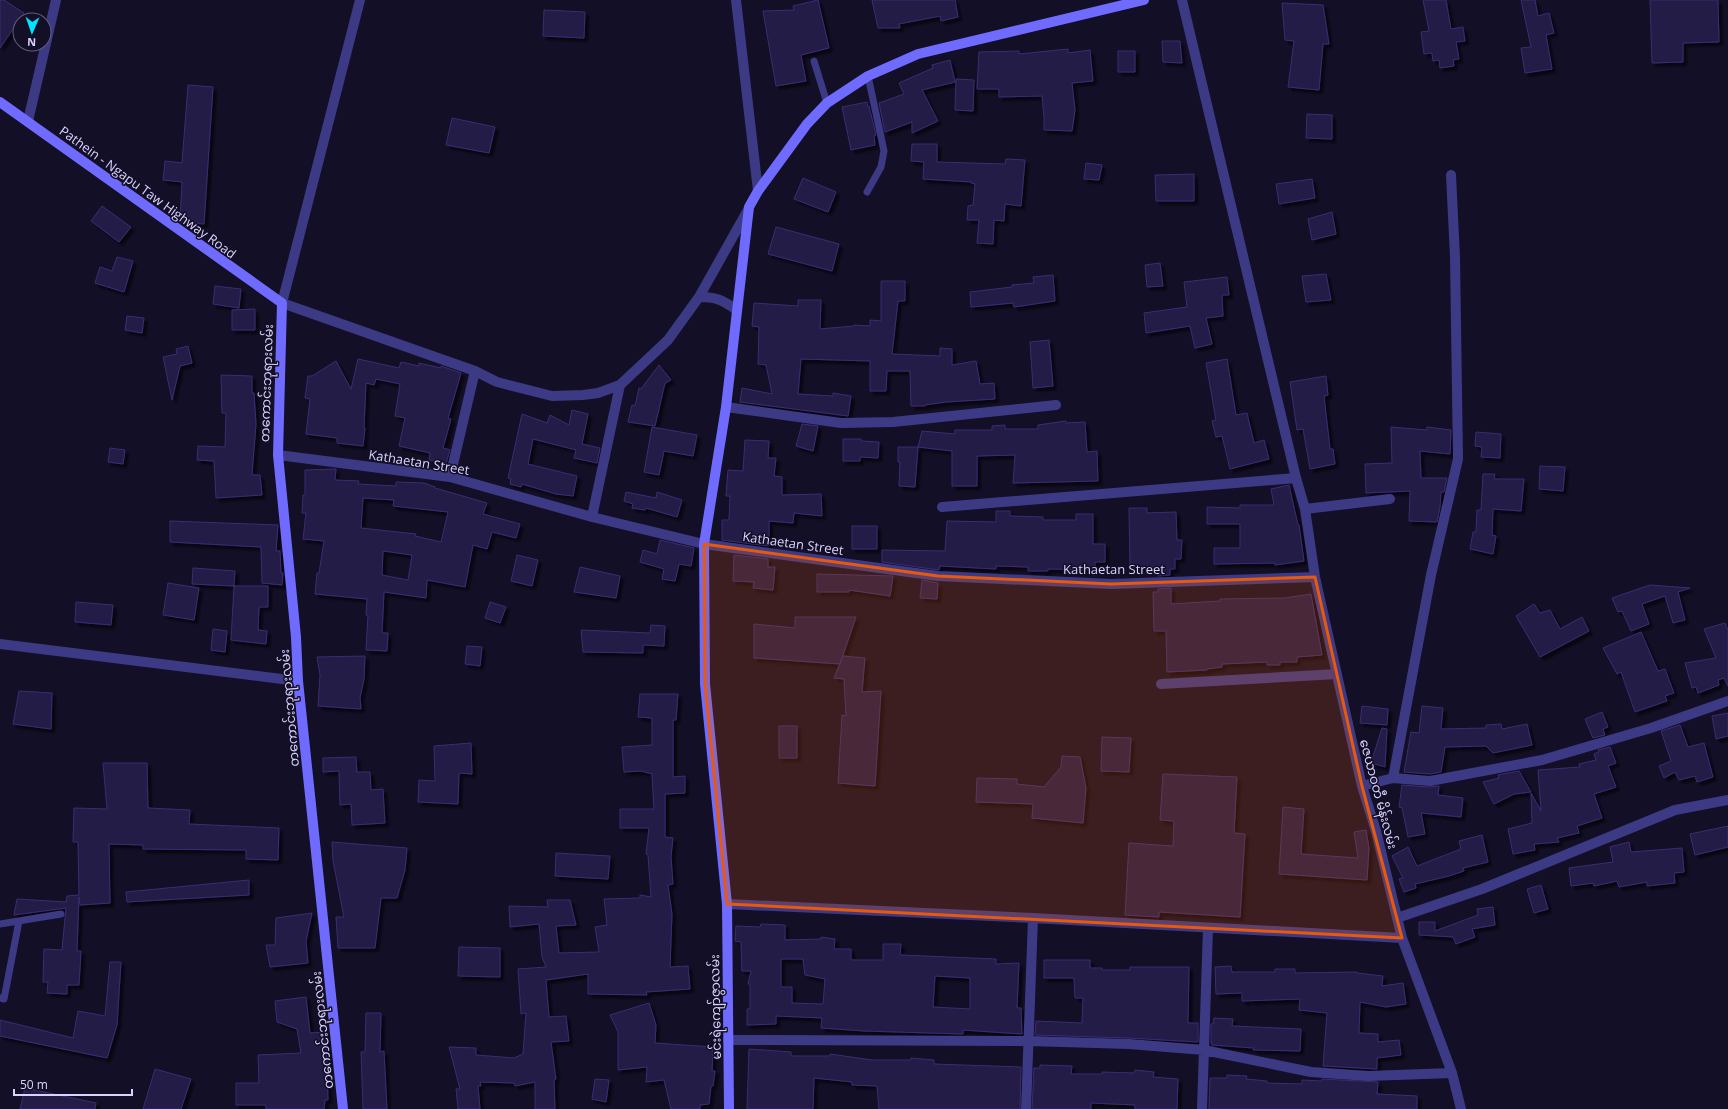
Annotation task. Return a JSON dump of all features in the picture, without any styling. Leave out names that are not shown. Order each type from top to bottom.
[{"type":"street","points":[[28,121],[56,0]]},
{"type":"street","points":[[360,0],[282,303],[475,371],[497,382],[552,396],[584,396],[620,386],[668,340],[699,297],[758,191],[807,124],[826,103],[868,76],[918,54],[1144,0]]},
{"type":"street","points":[[736,0],[758,191]]},
{"type":"street","name":"ဇေယာဝတီ မိန်းလမ်း","points":[[1182,0],[1296,478],[1305,508],[1315,577],[1362,786],[1376,831],[1402,938],[1452,1072],[1461,1109]]},
{"type":"street","name":"Pathein - Ngapu Taw Highway Road","points":[[0,102],[282,303]]},
{"type":"street","points":[[1393,778],[1430,575],[1458,459],[1455,257],[1450,175]]},
{"type":"street","name":"မင်းရဲကျော်ဇွာလမ်း","points":[[729,1109],[727,904],[705,684],[704,544],[726,408],[749,208]]},
{"type":"street","points":[[699,297],[714,297],[723,300],[737,310]]},
{"type":"street","name":"တကောင်းဘုရားလမ်း","points":[[282,303],[278,455],[296,637],[298,681],[343,1109]]},
{"type":"street","points":[[450,477],[475,371]]},
{"type":"street","points":[[592,517],[620,386]]},
{"type":"street","points":[[726,408],[848,423],[893,422],[1056,405]]},
{"type":"street","name":"Kathaetan Street","points":[[278,455],[450,477],[592,517],[704,544],[938,576],[1111,584],[1315,577]]},
{"type":"street","points":[[942,507],[1296,478]]},
{"type":"street","points":[[1305,508],[1390,499]]},
{"type":"street","points":[[0,644],[298,681]]},
{"type":"street","points":[[1161,684],[1337,674]]},
{"type":"street","points":[[1362,786],[1393,778],[1430,781],[1542,760],[1651,728],[1728,701]]},
{"type":"street","points":[[1397,918],[1482,889],[1675,810],[1728,800]]},
{"type":"street","points":[[727,904],[1033,918],[1402,938]]},
{"type":"street","points":[[1026,1109],[1033,918]]},
{"type":"street","points":[[1202,1109],[1208,928]]},
{"type":"street","points":[[728,1040],[1028,1041],[1129,1044],[1204,1050],[1311,1072],[1368,1076],[1452,1072]]},
{"type":"lane","points":[[814,61],[826,103]]},
{"type":"lane","points":[[868,76],[884,151],[881,167],[868,192]]},
{"type":"lane","points":[[0,924],[61,914]]},
{"type":"lane","points":[[0,998],[4,999],[19,921]]},
{"type":"highlighted area","points":[[704,544],[938,576],[1111,584],[1315,577],[1362,786],[1402,938],[727,904],[705,684]]},
{"type":"building","points":[[0,0],[4,0],[22,12],[12,12],[12,30],[0,48]]},
{"type":"building","points":[[818,0],[829,48],[801,55],[806,81],[776,86],[763,11],[794,10],[793,6]]},
{"type":"building","points":[[872,0],[955,0],[958,17],[941,21],[940,16],[899,24],[900,28],[878,28]]},
{"type":"building","points":[[1423,0],[1446,0],[1451,29],[1463,27],[1465,41],[1456,42],[1459,59],[1453,60],[1454,66],[1440,68],[1439,60],[1433,61],[1432,53],[1424,54],[1421,32],[1429,31]]},
{"type":"building","points":[[1521,0],[1535,0],[1538,16],[1549,13],[1554,33],[1546,35],[1552,69],[1525,73],[1521,48],[1531,47]]},
{"type":"building","points":[[1650,0],[1718,0],[1719,42],[1683,43],[1683,62],[1652,63]]},
{"type":"building","points":[[1282,3],[1323,5],[1329,44],[1323,44],[1319,90],[1288,87],[1294,41],[1285,40]]},
{"type":"building","points":[[544,10],[585,12],[584,38],[543,36]]},
{"type":"building","points":[[1162,41],[1180,41],[1182,63],[1163,62]]},
{"type":"building","points":[[1068,49],[1068,53],[1090,50],[1093,81],[1072,83],[1075,110],[1072,131],[1044,130],[1042,96],[999,97],[999,89],[977,89],[979,52],[1019,51],[1019,54]]},
{"type":"building","points":[[1118,51],[1135,51],[1135,72],[1118,72]]},
{"type":"building","points":[[950,60],[955,82],[922,90],[938,121],[912,133],[912,122],[885,132],[879,103],[904,94],[899,83],[933,68],[932,65]]},
{"type":"building","points":[[956,79],[974,80],[973,111],[955,110]]},
{"type":"building","points":[[188,85],[213,87],[204,224],[180,222],[182,182],[163,180],[165,161],[182,163]]},
{"type":"building","points":[[867,102],[876,135],[874,136],[875,145],[851,150],[842,107]]},
{"type":"building","points":[[1307,114],[1332,115],[1332,139],[1306,138]]},
{"type":"building","points":[[452,118],[495,127],[489,153],[446,145]]},
{"type":"building","points":[[912,144],[937,144],[937,162],[1005,164],[1006,159],[1025,160],[1021,206],[1005,204],[1004,221],[994,220],[993,244],[977,243],[979,220],[967,220],[968,206],[973,205],[975,184],[971,182],[923,179],[924,162],[911,161]]},
{"type":"building","points":[[1086,163],[1102,165],[1099,180],[1084,179]]},
{"type":"building","points":[[1194,174],[1194,201],[1156,201],[1155,175]]},
{"type":"building","points":[[803,178],[836,192],[828,212],[794,199]]},
{"type":"building","points":[[1312,179],[1315,198],[1279,204],[1276,184]]},
{"type":"building","points":[[102,206],[131,227],[119,242],[91,221]]},
{"type":"building","points":[[1332,212],[1336,234],[1312,240],[1308,219]]},
{"type":"building","points":[[776,227],[839,244],[832,271],[768,254]]},
{"type":"building","points":[[117,257],[133,261],[124,292],[95,283],[100,267],[112,271]]},
{"type":"building","points":[[1160,263],[1163,286],[1147,287],[1145,265]]},
{"type":"building","points":[[1326,274],[1331,300],[1306,302],[1302,276]]},
{"type":"building","points":[[1053,275],[1055,301],[1014,307],[1013,303],[971,307],[970,292],[1034,283],[1033,277]]},
{"type":"building","points":[[1227,277],[1229,295],[1222,295],[1223,316],[1206,318],[1212,344],[1195,348],[1190,326],[1146,333],[1144,313],[1187,307],[1184,282]]},
{"type":"building","points":[[881,281],[905,281],[905,301],[898,301],[892,354],[940,356],[940,348],[952,349],[952,365],[976,361],[980,384],[994,383],[995,399],[911,406],[910,371],[887,371],[886,391],[870,391],[870,361],[801,359],[798,394],[833,396],[833,393],[851,396],[848,416],[740,402],[742,388],[772,394],[766,365],[758,364],[759,327],[752,326],[754,303],[798,306],[798,300],[821,300],[820,329],[854,325],[870,326],[870,320],[881,321]]},
{"type":"building","points":[[215,286],[241,289],[239,308],[213,304]]},
{"type":"building","points":[[255,309],[255,330],[232,330],[232,310]]},
{"type":"building","points":[[127,316],[144,318],[142,333],[125,330]]},
{"type":"building","points":[[1049,340],[1053,386],[1033,388],[1030,342]]},
{"type":"building","points":[[188,346],[192,363],[180,366],[172,400],[163,357],[177,354],[176,349]]},
{"type":"building","points":[[358,359],[399,368],[401,362],[419,366],[419,363],[441,368],[441,366],[461,373],[448,418],[451,419],[443,448],[450,450],[446,464],[429,460],[430,453],[399,446],[405,418],[395,416],[400,384],[376,379],[374,385],[366,383],[363,446],[337,443],[337,438],[306,434],[310,399],[305,398],[308,376],[312,376],[336,361],[351,389]]},
{"type":"building","points":[[1227,359],[1236,415],[1247,413],[1254,443],[1264,440],[1269,459],[1230,469],[1222,436],[1216,437],[1212,421],[1216,420],[1206,363]]},
{"type":"building","points":[[659,365],[671,380],[665,383],[655,426],[628,422],[632,405],[635,406],[639,388],[641,389]]},
{"type":"building","points":[[221,375],[252,376],[252,393],[254,393],[256,424],[252,475],[260,475],[262,495],[216,498],[214,461],[197,460],[198,446],[225,447],[226,413],[222,413]]},
{"type":"building","points":[[1326,376],[1328,395],[1324,396],[1330,449],[1333,449],[1335,464],[1310,469],[1303,429],[1297,430],[1290,382]]},
{"type":"building","points":[[572,410],[588,414],[582,444],[600,448],[597,463],[574,458],[576,450],[533,439],[528,464],[577,476],[573,496],[556,494],[522,484],[521,487],[510,484],[511,479],[508,478],[522,414],[547,423],[550,415],[569,425]]},
{"type":"building","points":[[1066,421],[1066,423],[1085,422],[1087,452],[1097,451],[1098,481],[1013,483],[1015,455],[977,456],[977,486],[952,486],[952,451],[918,447],[922,431],[955,434],[955,430],[992,430],[992,426],[1005,425],[1005,429],[1038,429],[1038,425]]},
{"type":"building","points":[[802,424],[818,426],[813,451],[796,446]]},
{"type":"building","points":[[652,427],[697,435],[693,456],[664,451],[659,475],[644,472]]},
{"type":"building","points":[[1391,427],[1427,430],[1427,427],[1451,430],[1450,454],[1420,451],[1421,478],[1447,478],[1444,492],[1441,492],[1437,522],[1409,521],[1410,491],[1366,493],[1365,464],[1392,463]]},
{"type":"building","points":[[1476,432],[1501,434],[1500,458],[1481,457],[1482,447],[1475,446]]},
{"type":"building","points":[[843,439],[861,439],[861,441],[879,442],[878,458],[860,457],[860,461],[843,461]]},
{"type":"building","points":[[745,440],[769,441],[768,458],[776,458],[774,476],[782,477],[782,495],[821,494],[822,516],[794,513],[793,523],[769,521],[769,546],[722,540],[722,520],[729,520],[730,496],[726,496],[728,470],[743,471]]},
{"type":"building","points":[[898,447],[918,447],[915,487],[899,486],[900,462],[898,462]]},
{"type":"building","points":[[110,448],[125,450],[123,464],[108,462]]},
{"type":"building","points":[[1540,466],[1565,467],[1563,491],[1539,489]]},
{"type":"building","points":[[336,469],[335,480],[359,481],[358,484],[396,486],[396,482],[424,483],[435,488],[487,503],[483,514],[520,524],[516,538],[492,532],[487,549],[473,545],[465,587],[427,580],[426,598],[384,592],[382,633],[388,633],[387,651],[366,650],[368,615],[366,615],[367,599],[315,594],[317,573],[319,573],[324,541],[303,539],[306,513],[302,513],[303,495],[305,495],[305,470]],"holes":[[[363,498],[394,500],[393,506],[448,512],[441,542],[415,536],[416,534],[361,528]],[[383,551],[412,555],[408,580],[382,575]]]},
{"type":"building","points":[[1483,474],[1495,474],[1494,479],[1524,479],[1521,511],[1493,509],[1492,535],[1496,536],[1493,554],[1470,549],[1473,532],[1476,532],[1477,510],[1481,510]]},
{"type":"building","points":[[1289,485],[1299,525],[1304,561],[1275,565],[1275,563],[1214,564],[1214,548],[1240,548],[1240,524],[1207,524],[1207,507],[1240,508],[1240,505],[1274,505],[1271,489]]},
{"type":"building","points":[[626,492],[656,498],[657,492],[682,500],[677,517],[646,508],[645,510],[632,508],[633,504],[624,501]]},
{"type":"building","points":[[1129,508],[1147,508],[1147,513],[1176,512],[1177,540],[1182,540],[1181,559],[1175,559],[1175,569],[1170,569],[1170,575],[1158,576],[1158,567],[1130,568]]},
{"type":"building","points":[[996,511],[1010,511],[1010,516],[1043,517],[1043,520],[1076,520],[1076,514],[1093,514],[1093,544],[1105,544],[1105,562],[1095,562],[1095,570],[1048,569],[1048,571],[1028,571],[1028,567],[996,566],[996,569],[940,566],[939,570],[882,562],[882,550],[945,551],[947,521],[996,522]]},
{"type":"building","points":[[170,521],[278,525],[276,551],[280,551],[281,573],[283,573],[282,585],[262,583],[261,547],[170,542]]},
{"type":"building","points":[[852,526],[877,526],[877,549],[852,549]]},
{"type":"building","points":[[660,540],[694,548],[691,566],[679,564],[675,581],[662,579],[664,569],[640,562],[643,550],[657,554]]},
{"type":"building","points":[[517,555],[538,560],[532,586],[511,581]]},
{"type":"building","points":[[734,555],[768,559],[768,567],[775,567],[773,590],[753,588],[754,582],[733,581]]},
{"type":"building","points":[[580,567],[620,576],[616,598],[574,592]]},
{"type":"building","points":[[193,568],[235,571],[234,586],[192,584]]},
{"type":"building","points":[[817,574],[893,576],[890,596],[849,590],[849,592],[817,592]]},
{"type":"building","points":[[922,580],[938,583],[937,599],[920,598]]},
{"type":"building","points":[[168,583],[199,588],[194,620],[163,615]]},
{"type":"building","points":[[1650,585],[1690,588],[1678,592],[1685,620],[1673,623],[1665,596],[1642,604],[1649,624],[1631,631],[1622,611],[1618,612],[1612,598]]},
{"type":"building","points":[[234,586],[268,586],[268,607],[259,607],[258,630],[267,631],[266,644],[231,640]]},
{"type":"building","points":[[1171,588],[1171,604],[1220,601],[1220,599],[1285,598],[1311,594],[1322,655],[1297,657],[1297,662],[1280,662],[1280,665],[1267,665],[1267,662],[1222,664],[1222,667],[1207,670],[1167,672],[1166,631],[1154,631],[1153,592],[1158,592],[1158,589]]},
{"type":"building","points":[[76,602],[113,605],[111,625],[75,622]]},
{"type":"building","points":[[490,602],[506,607],[500,623],[485,618]]},
{"type":"building","points":[[1534,604],[1540,613],[1550,610],[1560,629],[1582,617],[1589,631],[1540,657],[1516,616]]},
{"type":"building","points":[[795,617],[856,617],[840,664],[754,658],[754,624],[795,628]]},
{"type":"building","points":[[1725,623],[1728,630],[1728,686],[1724,678],[1718,680],[1719,685],[1698,693],[1696,687],[1692,688],[1685,663],[1716,658],[1704,629]]},
{"type":"building","points":[[651,625],[665,626],[664,646],[643,645],[643,653],[583,652],[581,630],[650,633]]},
{"type":"building","points":[[213,629],[227,631],[225,652],[211,650]]},
{"type":"building","points":[[1641,632],[1658,671],[1665,669],[1674,693],[1665,696],[1667,701],[1635,712],[1621,672],[1617,674],[1603,648]]},
{"type":"building","points":[[467,646],[482,647],[480,666],[465,664]]},
{"type":"building","points":[[365,656],[364,679],[360,698],[361,709],[318,706],[320,675],[317,657]]},
{"type":"building","points":[[843,656],[865,658],[862,692],[881,691],[875,786],[838,783],[842,715],[846,716],[844,679],[834,678]]},
{"type":"building","points":[[19,691],[52,693],[51,729],[13,724]]},
{"type":"building","points":[[640,694],[678,694],[676,720],[673,720],[673,777],[685,776],[685,793],[665,794],[665,837],[673,838],[671,857],[673,884],[668,885],[672,914],[670,967],[688,966],[690,989],[646,992],[647,995],[588,994],[588,974],[546,980],[549,1017],[566,1016],[569,1041],[551,1042],[556,1079],[554,1080],[555,1109],[535,1109],[535,1082],[515,1086],[514,1083],[480,1082],[481,1086],[478,1086],[480,1109],[458,1109],[456,1089],[460,1089],[449,1047],[476,1048],[476,1055],[514,1058],[523,1054],[526,1013],[521,1014],[518,969],[546,967],[542,957],[539,924],[510,927],[509,906],[548,907],[547,900],[570,900],[576,925],[556,926],[559,953],[599,952],[595,927],[607,925],[604,899],[640,898],[640,895],[651,897],[648,855],[646,854],[649,828],[620,828],[620,809],[654,809],[652,774],[641,771],[624,772],[622,747],[652,745],[652,718],[638,717]]},
{"type":"building","points":[[1362,706],[1388,709],[1387,725],[1360,723]]},
{"type":"building","points":[[1422,706],[1443,708],[1441,729],[1486,728],[1486,725],[1501,724],[1502,729],[1527,724],[1532,745],[1493,753],[1486,746],[1445,747],[1441,772],[1430,774],[1404,772],[1411,732],[1419,733]]},
{"type":"building","points":[[1602,712],[1608,727],[1603,729],[1605,735],[1593,738],[1585,719]]},
{"type":"building","points":[[1728,713],[1728,736],[1716,739],[1712,716]]},
{"type":"building","points":[[1680,725],[1688,747],[1704,743],[1713,777],[1697,782],[1695,776],[1679,780],[1675,772],[1664,778],[1659,766],[1671,761],[1661,731]]},
{"type":"building","points":[[779,726],[797,726],[797,758],[779,758]]},
{"type":"building","points":[[1382,728],[1387,729],[1385,767],[1371,763]]},
{"type":"building","points":[[1102,737],[1131,738],[1129,772],[1101,771]]},
{"type":"building","points":[[471,743],[472,774],[459,773],[458,804],[418,802],[419,780],[435,781],[434,746]]},
{"type":"building","points":[[1610,747],[1616,763],[1608,766],[1616,787],[1594,794],[1602,818],[1577,826],[1579,833],[1557,838],[1559,842],[1534,844],[1535,850],[1513,854],[1508,829],[1532,823],[1531,793],[1541,811],[1538,770],[1580,767],[1579,764],[1596,760],[1594,754],[1599,752],[1598,750]]},
{"type":"building","points":[[1062,756],[1080,757],[1086,788],[1083,823],[1032,818],[1033,804],[976,802],[977,778],[1017,779],[1017,784],[1044,787],[1061,767]]},
{"type":"building","points":[[356,757],[357,772],[370,772],[371,790],[383,789],[385,823],[352,825],[351,804],[340,805],[339,771],[323,772],[323,758]]},
{"type":"building","points":[[103,763],[147,763],[148,808],[190,810],[189,824],[279,828],[278,860],[246,859],[246,850],[143,849],[143,845],[109,844],[110,903],[80,905],[79,897],[77,951],[81,951],[79,985],[67,985],[67,994],[47,993],[48,982],[43,982],[44,949],[62,950],[66,908],[14,915],[17,899],[66,902],[67,896],[79,895],[78,842],[73,842],[74,808],[107,809]]},
{"type":"building","points":[[1519,771],[1531,792],[1514,794],[1494,804],[1483,782],[1499,778],[1498,775]]},
{"type":"building","points":[[1163,774],[1237,777],[1234,833],[1245,834],[1240,917],[1159,912],[1159,917],[1125,915],[1129,843],[1173,846],[1174,821],[1160,820]]},
{"type":"building","points":[[1402,785],[1429,787],[1439,786],[1438,795],[1463,798],[1461,817],[1421,813],[1425,834],[1408,837],[1402,808],[1399,807]]},
{"type":"building","points":[[1283,807],[1304,809],[1301,854],[1358,858],[1354,832],[1366,830],[1369,848],[1367,880],[1279,874]]},
{"type":"building","points":[[1728,826],[1728,847],[1695,855],[1690,834]]},
{"type":"building","points":[[1482,835],[1488,862],[1463,868],[1464,871],[1449,876],[1415,884],[1416,888],[1404,892],[1399,879],[1403,878],[1392,856],[1408,847],[1417,866],[1461,849],[1459,841]]},
{"type":"building","points":[[332,842],[407,848],[405,870],[397,898],[381,898],[375,948],[338,948],[336,917],[344,917],[333,861]]},
{"type":"building","points":[[1629,842],[1631,852],[1682,848],[1684,872],[1674,873],[1675,883],[1647,886],[1647,882],[1619,887],[1617,881],[1594,886],[1593,883],[1571,886],[1569,868],[1613,862],[1610,847]]},
{"type":"building","points":[[556,853],[610,856],[608,879],[555,876]]},
{"type":"building","points":[[249,880],[249,895],[127,902],[126,892]]},
{"type":"building","points":[[1541,885],[1548,909],[1534,913],[1527,889]]},
{"type":"building","points":[[1493,907],[1495,925],[1472,929],[1475,937],[1456,944],[1453,937],[1419,935],[1419,922],[1435,922],[1435,931],[1478,915],[1477,909]]},
{"type":"building","points":[[312,913],[306,941],[308,963],[270,967],[266,945],[275,945],[276,918]]},
{"type":"building","points":[[761,924],[785,925],[785,940],[821,939],[821,937],[835,939],[834,949],[851,949],[851,960],[883,960],[883,944],[901,944],[900,955],[996,959],[996,964],[1019,963],[1017,1008],[1021,1008],[1022,1034],[963,1030],[963,1034],[821,1028],[822,1018],[776,1016],[776,1024],[747,1025],[747,1009],[750,1009],[750,984],[748,984],[751,971],[742,971],[741,942],[735,941],[736,926],[760,927]],"holes":[[[781,959],[803,959],[805,975],[825,979],[823,1004],[792,1003],[792,987],[781,987]],[[935,976],[970,978],[970,1009],[933,1007]]]},
{"type":"building","points":[[459,947],[500,948],[500,977],[458,976]]},
{"type":"building","points":[[1044,960],[1090,960],[1090,968],[1102,968],[1102,970],[1130,970],[1130,967],[1189,967],[1188,1023],[1198,1023],[1198,1042],[1035,1035],[1036,1021],[1082,1023],[1083,998],[1075,998],[1074,978],[1044,978]]},
{"type":"building","points":[[110,962],[121,962],[117,1025],[107,1058],[0,1036],[0,1020],[73,1038],[78,1011],[105,1016]]},
{"type":"building","points":[[1231,966],[1232,972],[1275,972],[1275,969],[1295,969],[1295,973],[1357,972],[1383,976],[1382,986],[1403,983],[1406,1004],[1386,1007],[1360,1002],[1359,1033],[1378,1034],[1378,1042],[1399,1040],[1401,1055],[1377,1058],[1377,1069],[1323,1066],[1327,1013],[1299,1010],[1300,999],[1242,1001],[1242,993],[1216,994],[1215,967]]},
{"type":"building","points":[[306,997],[310,1033],[326,1032],[328,1100],[325,1100],[324,1109],[266,1109],[266,1105],[236,1105],[236,1083],[259,1083],[258,1055],[301,1053],[297,1029],[277,1022],[275,1001]]},
{"type":"building","points":[[649,1003],[656,1025],[655,1043],[713,1047],[712,1071],[715,1071],[713,1086],[711,1086],[709,1104],[700,1105],[700,1109],[671,1109],[664,1080],[646,1082],[647,1067],[618,1070],[618,1032],[610,1015]]},
{"type":"building","points":[[366,1013],[381,1013],[380,1052],[384,1051],[387,1109],[363,1109],[361,1052],[365,1052]]},
{"type":"building","points":[[1214,1018],[1233,1019],[1232,1026],[1301,1029],[1300,1051],[1253,1050],[1254,1048],[1212,1045],[1211,1024],[1213,1024]]},
{"type":"building","points":[[749,1049],[791,1052],[791,1056],[830,1056],[830,1054],[872,1060],[911,1060],[911,1058],[934,1060],[934,1064],[1021,1067],[1020,1109],[879,1109],[877,1086],[852,1085],[852,1082],[814,1078],[813,1109],[747,1109]]},
{"type":"building","points":[[1040,1065],[1072,1066],[1071,1074],[1102,1074],[1102,1072],[1134,1073],[1135,1070],[1154,1072],[1153,1077],[1178,1079],[1177,1109],[1135,1109],[1135,1105],[1091,1103],[1091,1109],[1032,1109],[1034,1068],[1040,1068]]},
{"type":"building","points":[[155,1069],[191,1079],[181,1109],[143,1109]]},
{"type":"building","points":[[1227,1075],[1247,1076],[1246,1079],[1267,1081],[1267,1083],[1302,1084],[1302,1080],[1322,1081],[1322,1079],[1378,1082],[1377,1094],[1417,1096],[1417,1109],[1209,1109],[1210,1078],[1227,1078]]},
{"type":"building","points":[[595,1079],[609,1080],[606,1102],[592,1099]]},
{"type":"building","points":[[25,1088],[96,1103],[95,1109],[20,1109]]}]
